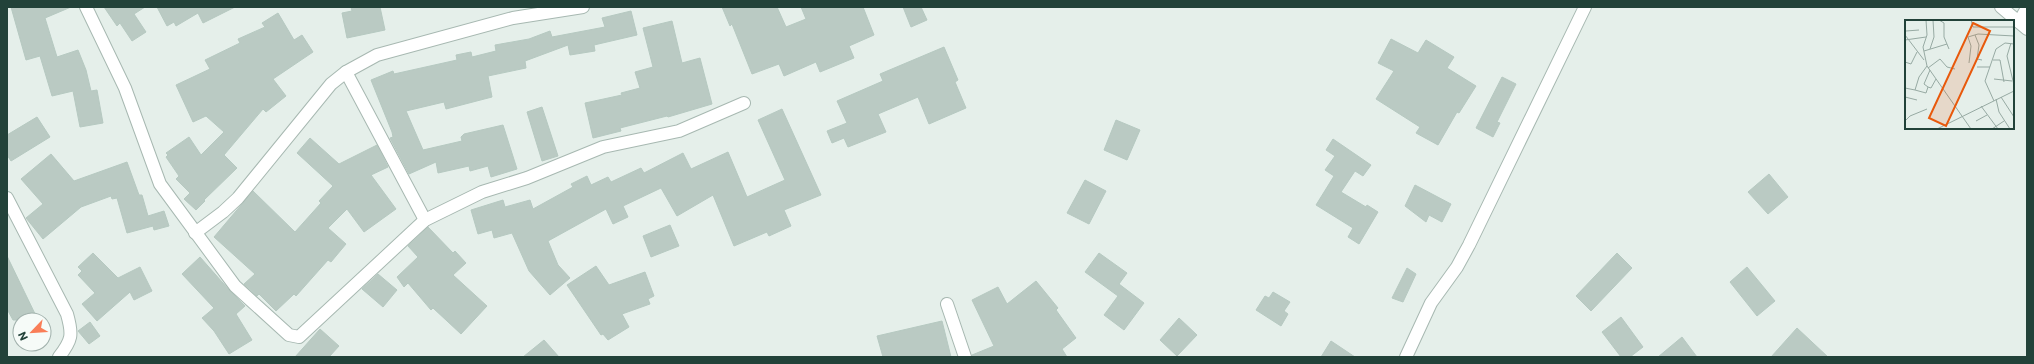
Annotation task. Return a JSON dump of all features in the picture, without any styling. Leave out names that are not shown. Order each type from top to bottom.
[{"type":"street","points":[[86,7],[125,88],[160,184],[194,233],[235,286],[289,335],[299,337],[425,220],[482,192],[527,178],[603,147],[680,131],[744,103]]},
{"type":"street","points":[[194,233],[223,212],[238,198],[331,84],[346,72],[377,55],[514,18],[583,7]]},
{"type":"street","points":[[1406,357],[1431,303],[1469,245],[1585,7]]},
{"type":"street","points":[[2001,7],[2023,25],[2027,8]]},
{"type":"street","points":[[346,72],[425,220]]},
{"type":"street","points":[[7,198],[67,314],[71,327],[70,342],[59,357]]},
{"type":"street","points":[[947,304],[964,357]]},
{"type":"building","points":[[11,7],[71,7],[45,18],[57,57],[78,50],[86,70],[91,91],[97,90],[103,123],[80,127],[73,91],[52,96],[40,56],[26,60]]},
{"type":"building","points":[[104,7],[145,7],[134,14],[146,32],[132,41],[120,23],[117,26]]},
{"type":"building","points":[[157,7],[235,7],[203,23],[198,13],[176,26],[174,22],[167,26]]},
{"type":"building","points":[[351,7],[380,7],[385,30],[347,38],[342,13],[352,11]]},
{"type":"building","points":[[722,7],[777,7],[786,27],[806,19],[801,7],[863,7],[874,35],[849,46],[854,58],[820,72],[816,62],[784,76],[779,64],[752,74],[732,24],[730,26]]},
{"type":"building","points":[[903,7],[921,7],[927,20],[911,27]]},
{"type":"building","points":[[631,11],[637,35],[594,45],[595,51],[570,55],[568,45],[525,61],[526,68],[488,76],[492,97],[446,109],[444,102],[406,111],[423,150],[462,141],[461,137],[464,134],[503,125],[517,169],[491,177],[488,166],[470,171],[469,166],[438,173],[436,162],[409,174],[390,138],[393,137],[392,132],[371,80],[393,71],[394,74],[457,60],[456,55],[471,52],[472,57],[496,51],[495,45],[529,39],[550,31],[552,37],[605,27],[602,18]]},
{"type":"building","points":[[278,13],[294,40],[302,35],[313,52],[273,79],[286,96],[266,112],[263,109],[224,155],[237,168],[204,200],[205,201],[196,210],[184,199],[190,193],[176,179],[179,176],[166,157],[168,155],[166,153],[189,137],[201,155],[224,132],[206,116],[193,122],[176,85],[210,69],[205,60],[240,43],[238,39],[265,27],[262,23]]},
{"type":"building","points":[[672,21],[682,63],[700,58],[712,104],[668,117],[620,128],[621,131],[593,138],[585,103],[622,95],[621,93],[640,88],[635,72],[653,67],[643,28]]},
{"type":"building","points":[[1391,39],[1418,53],[1426,40],[1454,57],[1447,68],[1476,86],[1459,113],[1457,112],[1438,145],[1416,133],[1420,127],[1376,99],[1394,71],[1378,63]]},
{"type":"building","points":[[944,47],[958,80],[955,82],[966,108],[929,124],[918,97],[878,114],[886,132],[848,147],[844,138],[832,143],[827,131],[847,123],[837,101],[883,81],[880,74]]},
{"type":"building","points":[[1502,77],[1516,84],[1497,122],[1500,123],[1493,137],[1476,128]]},
{"type":"building","points":[[542,107],[558,156],[542,161],[527,112]]},
{"type":"building","points":[[782,109],[821,195],[784,210],[791,226],[769,236],[767,232],[734,246],[713,195],[677,216],[661,188],[623,206],[628,217],[613,224],[606,209],[548,241],[558,265],[570,278],[550,295],[529,271],[512,233],[494,238],[492,230],[478,234],[471,210],[503,200],[505,207],[530,200],[533,209],[573,187],[571,184],[587,176],[591,185],[608,177],[611,182],[641,168],[644,173],[683,153],[691,169],[728,152],[747,197],[785,180],[758,120]]},
{"type":"building","points":[[37,117],[50,137],[11,161],[7,155],[7,135]]},
{"type":"building","points":[[1116,120],[1140,130],[1127,160],[1104,150]]},
{"type":"building","points":[[310,138],[339,164],[377,145],[388,167],[371,175],[396,209],[364,232],[347,209],[328,228],[346,244],[331,262],[328,260],[296,296],[294,294],[276,311],[259,294],[257,296],[244,284],[255,274],[214,237],[253,191],[295,232],[321,203],[319,201],[333,186],[297,153]]},
{"type":"building","points":[[1333,139],[1371,165],[1363,176],[1355,171],[1341,192],[1366,207],[1367,205],[1378,212],[1359,244],[1348,237],[1353,228],[1316,205],[1334,176],[1325,170],[1335,156],[1326,150]]},
{"type":"building","points":[[51,154],[74,181],[127,162],[139,195],[142,195],[148,216],[164,211],[169,226],[154,230],[153,226],[127,233],[117,198],[112,199],[111,196],[81,207],[43,239],[26,218],[43,204],[21,179]]},
{"type":"building","points":[[1769,174],[1788,197],[1768,214],[1748,192]]},
{"type":"building","points":[[1085,180],[1106,191],[1089,224],[1067,213]]},
{"type":"building","points":[[1415,185],[1451,204],[1442,222],[1429,215],[1426,222],[1405,206]]},
{"type":"building","points":[[670,225],[679,246],[651,257],[643,236]]},
{"type":"building","points":[[428,227],[453,253],[455,251],[466,263],[453,275],[487,306],[461,334],[433,308],[431,310],[408,283],[404,287],[397,277],[418,257],[408,246]]},
{"type":"building","points":[[93,253],[118,278],[140,267],[152,291],[134,300],[130,292],[97,321],[82,304],[95,293],[78,275],[82,271],[78,267]]},
{"type":"building","points":[[1099,253],[1127,273],[1119,284],[1144,303],[1124,330],[1104,315],[1118,296],[1085,272]]},
{"type":"building","points":[[1617,253],[1632,268],[1591,311],[1576,296]]},
{"type":"building","points":[[7,256],[34,312],[12,312],[12,318],[7,309]]},
{"type":"building","points":[[200,257],[245,306],[236,314],[252,340],[229,354],[214,331],[202,318],[214,308],[182,274]]},
{"type":"building","points":[[596,266],[609,285],[645,272],[654,296],[648,299],[650,304],[622,314],[629,327],[608,340],[603,334],[601,335],[567,285]]},
{"type":"building","points":[[1747,267],[1775,301],[1757,316],[1730,282]]},
{"type":"building","points":[[1407,268],[1416,274],[1403,302],[1392,298]]},
{"type":"building","points":[[378,274],[397,290],[383,307],[362,289]]},
{"type":"building","points":[[1036,281],[1058,308],[1056,310],[1076,338],[1062,349],[1067,357],[972,357],[972,355],[994,346],[972,300],[998,287],[1007,304]]},
{"type":"building","points":[[1273,292],[1290,302],[1284,311],[1288,314],[1281,326],[1256,310],[1265,296],[1269,298]]},
{"type":"building","points":[[1621,317],[1643,347],[1630,357],[1621,357],[1602,332]]},
{"type":"building","points":[[1179,318],[1197,335],[1177,356],[1160,340]]},
{"type":"building","points":[[942,321],[951,357],[883,357],[877,336]]},
{"type":"building","points":[[90,322],[100,336],[89,344],[78,331]]},
{"type":"building","points":[[1797,328],[1828,357],[1771,357]]},
{"type":"building","points":[[320,329],[339,346],[329,357],[295,357]]},
{"type":"building","points":[[1682,337],[1697,357],[1658,357]]},
{"type":"building","points":[[544,340],[559,357],[523,357]]},
{"type":"building","points":[[1331,341],[1355,357],[1321,357]]}]
